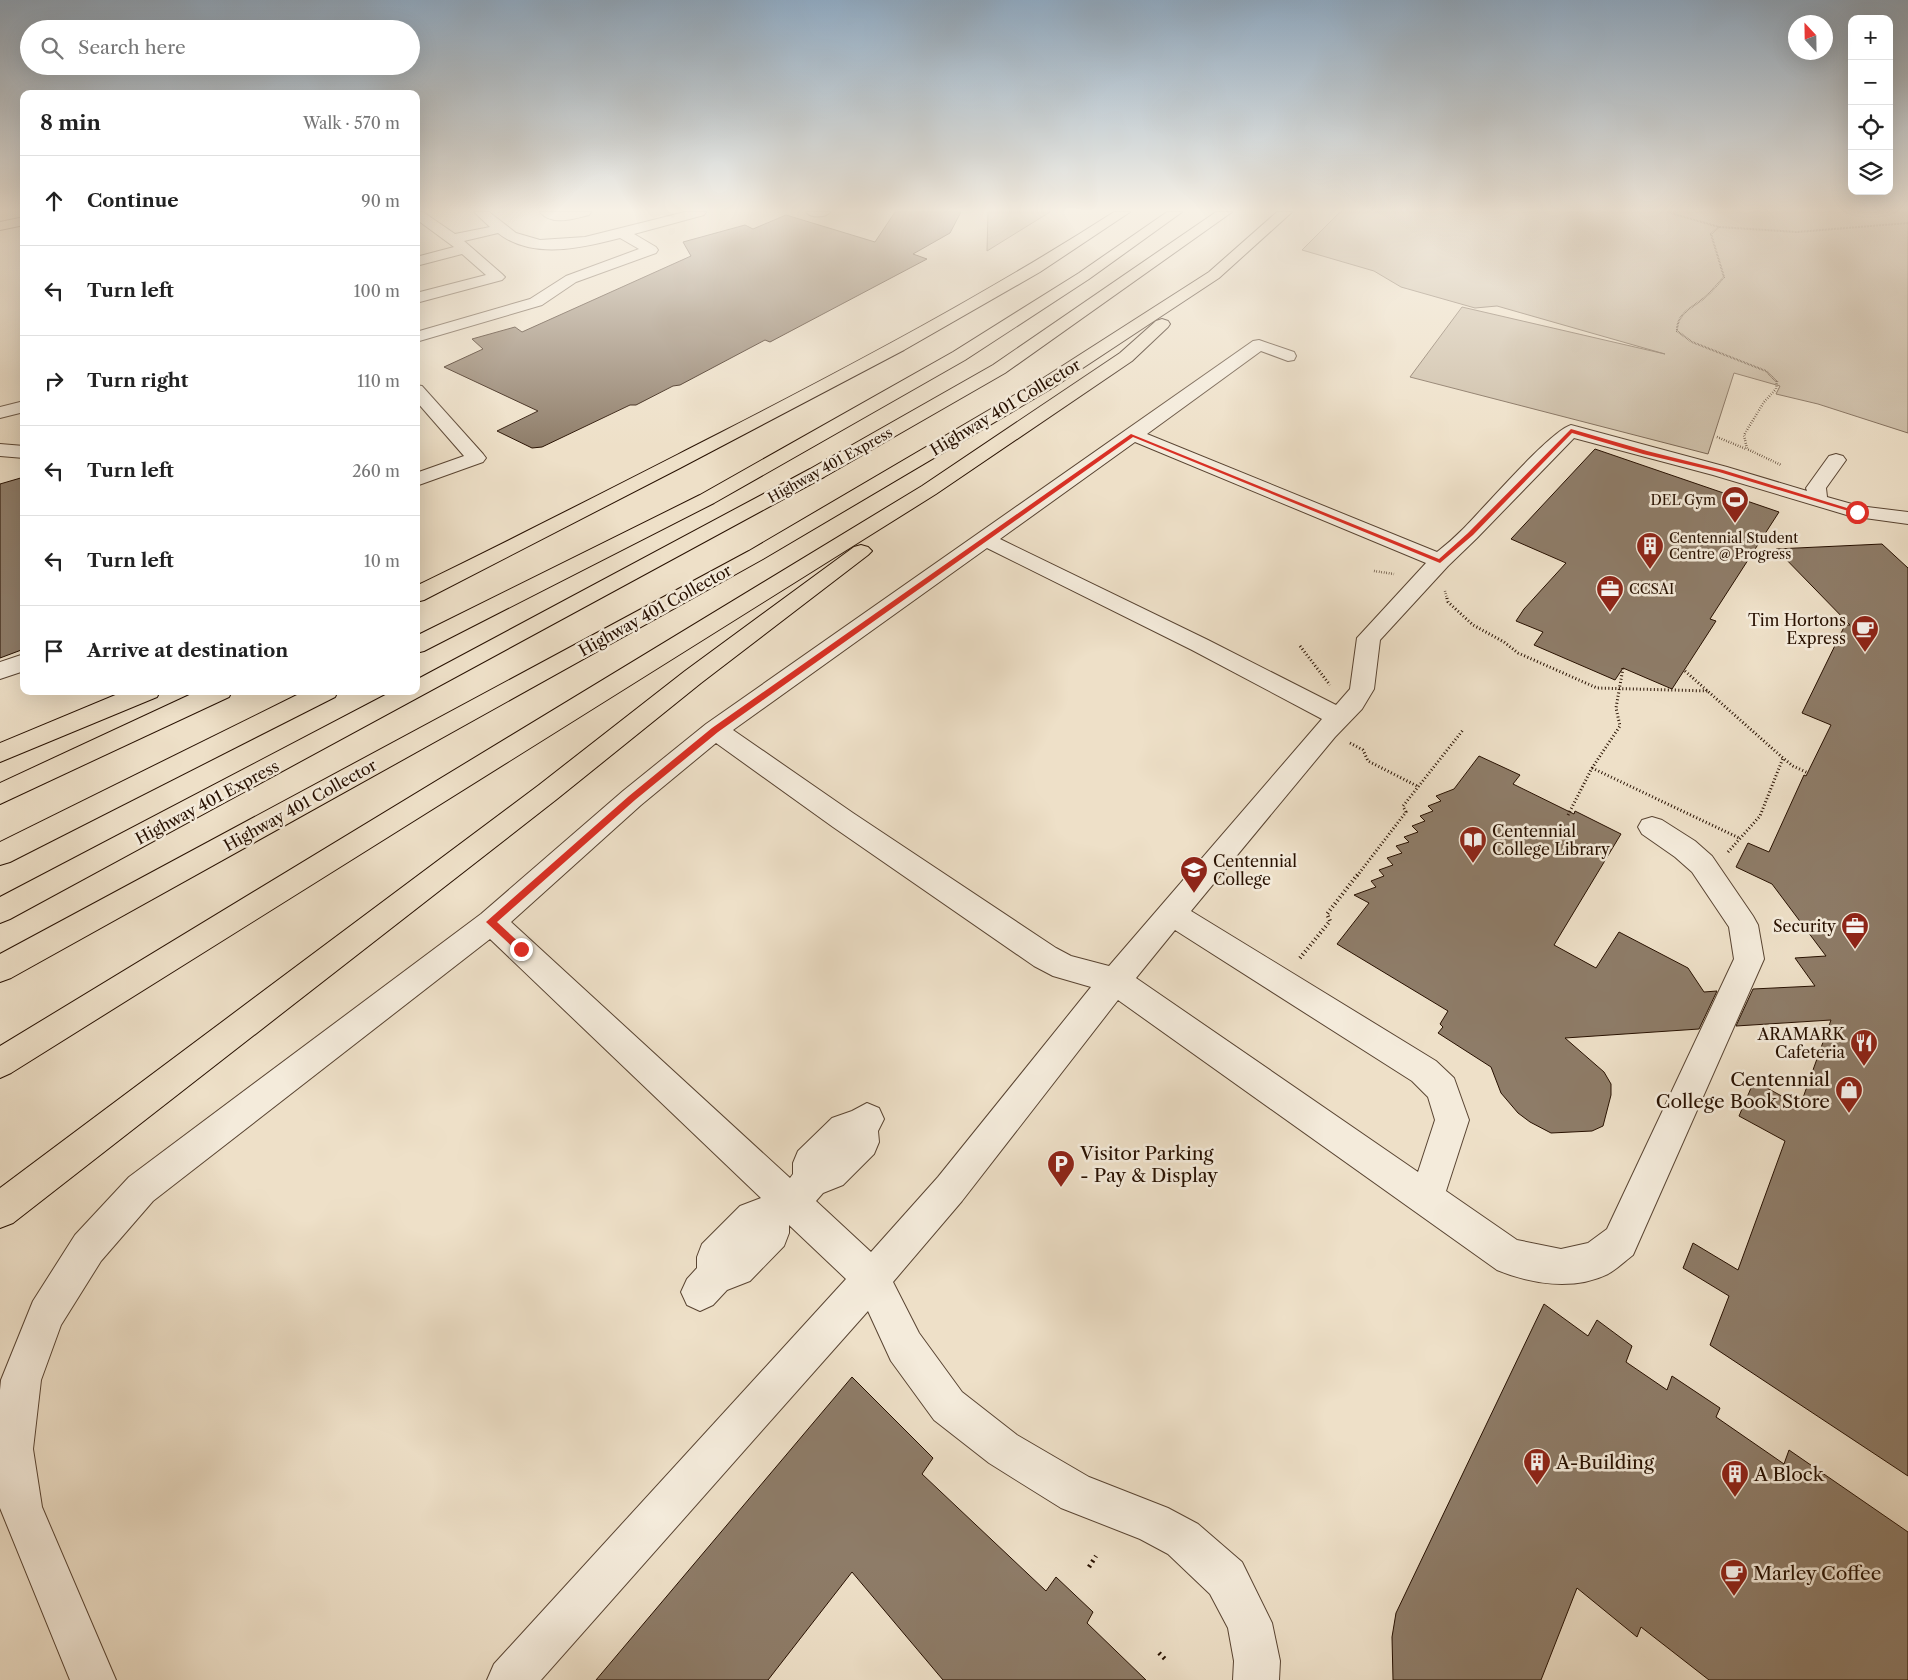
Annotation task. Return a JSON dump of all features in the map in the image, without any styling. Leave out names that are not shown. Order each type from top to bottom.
[{"type":"main road","points":[[420,593],[557,525],[901,347],[996,290]]},
{"type":"main road","name":"Highway 401 Express","points":[[420,644],[707,499],[959,356],[1062,290]]},
{"type":"main road","name":"Highway 401 Express","points":[[420,687],[816,474],[999,368],[1111,290]]},
{"type":"main road","name":"Highway 401 Collector","points":[[0,970],[756,555],[1048,383],[1190,290]]},
{"type":"main road","points":[[0,1063],[929,490],[1126,358],[1198,290]]},
{"type":"main road","points":[[0,1210],[548,792],[693,677],[888,530],[929,490]]},
{"type":"main road","points":[[420,578],[557,525]]},
{"type":"main road","points":[[0,753],[138,695]]},
{"type":"main road","points":[[0,794],[211,695]]},
{"type":"main road","points":[[0,854],[318,695]]},
{"type":"main road","name":"Highway 401 Express","points":[[0,911],[406,695]]},
{"type":"street","points":[[420,297],[445,290]]},
{"type":"street","points":[[420,336],[536,302],[554,290]]},
{"type":"street","points":[[93,1680],[21,1508],[14,1449],[21,1380],[46,1314],[88,1248],[141,1189],[491,922],[632,798],[715,730],[1259,345],[1288,356]]},
{"type":"street","points":[[420,395],[476,458],[420,479]]},
{"type":"street","points":[[0,413],[20,407]]},
{"type":"street","points":[[420,418],[436,413]]},
{"type":"street","points":[[510,1680],[950,1189],[1115,981],[1172,914],[1342,730],[1353,703],[1362,689],[1369,638],[1440,561],[1470,534],[1571,431],[1720,471],[1776,497],[1818,501],[1857,512],[1908,518]]},
{"type":"street","points":[[1133,435],[1440,561]]},
{"type":"street","points":[[0,450],[20,452]]},
{"type":"street","points":[[1818,501],[1816,488],[1836,460]]},
{"type":"street","points":[[984,539],[1166,628],[1342,730]]},
{"type":"street","points":[[0,671],[20,664]]},
{"type":"street","points":[[715,730],[849,824],[1045,957],[1064,967],[1115,981],[1510,1257],[1560,1267],[1596,1260],[1620,1242],[1749,959],[1743,925],[1702,864],[1685,849],[1652,827]]},
{"type":"street","points":[[1172,914],[1209,935],[1424,1071],[1442,1089],[1452,1120],[1426,1199]]},
{"type":"street","points":[[491,922],[790,1199],[872,1278],[905,1347],[948,1406],[1003,1450],[1076,1494],[1153,1523],[1183,1539],[1226,1578],[1250,1623],[1257,1661],[1256,1680]]},
{"type":"street","points":[[708,1284],[737,1268],[771,1233],[790,1199],[831,1173],[862,1142],[864,1122]]},
{"type":"path","points":[[1712,290],[1705,298],[1689,307],[1679,317],[1677,331],[1692,342],[1766,371],[1777,381],[1776,389],[1764,402],[1744,435],[1747,449]]},
{"type":"path","points":[[1717,437],[1747,449],[1768,461],[1821,481]]},
{"type":"path","points":[[1422,581],[1445,590],[1448,602],[1473,625],[1504,642],[1518,653],[1597,688],[1708,691]]},
{"type":"path","points":[[1300,646],[1333,689]]},
{"type":"path","points":[[1568,815],[1592,768],[1620,726],[1616,708],[1623,668]]},
{"type":"path","points":[[1685,671],[1783,758],[1808,772]]},
{"type":"path","points":[[1342,730],[1363,750],[1368,761],[1419,786]]},
{"type":"path","points":[[1300,958],[1330,920],[1327,914],[1406,812],[1403,806],[1463,730]]},
{"type":"path","points":[[1724,856],[1760,816],[1783,758]]},
{"type":"path","points":[[1592,768],[1739,838]]},
{"type":"path","points":[[1089,1567],[1096,1556]]},
{"type":"path","points":[[1159,1653],[1165,1659]]},
{"type":"shaded area","points":[[1413,290],[1908,290],[1908,433],[1818,404],[1776,394],[1780,386],[1734,373],[1708,454],[1410,377],[1462,307],[1665,354],[1497,306],[1475,308]]},
{"type":"building","points":[[615,290],[868,290],[770,342],[765,340],[680,385],[673,386],[636,405],[630,405],[542,447],[532,448],[497,431],[538,411],[444,367],[483,349],[472,339],[515,327],[522,332]]},
{"type":"building","name":"Centennial Student Centre @ Progress","points":[[1595,449],[1779,512],[1710,619],[1716,621],[1672,689],[1623,668],[1615,680],[1534,645],[1543,632],[1516,621],[1524,609],[1566,563],[1511,539]]},
{"type":"building","points":[[20,478],[20,650],[0,658],[0,484]]},
{"type":"building","points":[[1882,544],[1908,568],[1908,1476],[1710,1345],[1729,1296],[1683,1268],[1693,1243],[1738,1270],[1785,1141],[1739,1116],[1754,1081],[1800,1106],[1831,1020],[1736,1026],[1753,989],[1815,986],[1795,958],[1826,956],[1772,884],[1736,867],[1748,843],[1769,852],[1804,775],[1806,776],[1831,725],[1802,713],[1845,625],[1850,625],[1776,549]]},
{"type":"building","points":[[1479,756],[1520,775],[1513,784],[1574,814],[1575,811],[1621,834],[1554,945],[1596,968],[1619,932],[1688,968],[1704,992],[1717,991],[1699,1029],[1565,1038],[1604,1072],[1611,1084],[1611,1095],[1603,1126],[1592,1131],[1551,1133],[1530,1122],[1518,1113],[1501,1093],[1491,1067],[1438,1033],[1443,1027],[1440,1024],[1448,1011],[1337,944],[1369,903],[1354,895],[1376,887],[1371,881],[1384,876],[1379,870],[1393,865],[1387,858],[1402,853],[1396,846],[1409,842],[1404,837],[1418,832],[1412,826],[1425,821],[1420,816],[1433,811],[1428,806],[1441,801],[1436,796],[1454,789]]},
{"type":"building","points":[[1544,1304],[1588,1336],[1597,1320],[1632,1346],[1626,1362],[1667,1390],[1672,1376],[1720,1408],[1716,1417],[1784,1464],[1789,1450],[1908,1532],[1908,1680],[1709,1680],[1641,1627],[1637,1637],[1577,1588],[1541,1680],[1393,1680],[1392,1637],[1396,1613]]},
{"type":"building","points":[[852,1377],[933,1458],[922,1474],[1046,1591],[1056,1577],[1093,1612],[1087,1623],[1146,1680],[943,1680],[852,1572],[768,1680],[596,1680]]},
{"type":"place","name":"DEL Gym","points":[[1735,524]]},
{"type":"place","name":"Centennial Student Centre @ Progress","points":[[1650,570]]},
{"type":"place","name":"CCSAI","points":[[1610,613]]},
{"type":"place","name":"Tim Hortons Express","points":[[1865,653]]},
{"type":"place","name":"Centennial College Library","points":[[1473,864]]},
{"type":"place","name":"Centennial College","points":[[1194,894]]},
{"type":"place","name":"Security","points":[[1855,950]]},
{"type":"place","name":"ARAMARK Cafeteria","points":[[1864,1067]]},
{"type":"place","name":"Centennial College Book Store","points":[[1849,1114]]},
{"type":"place","name":"Visitor Parking - Pay & Display","points":[[1061,1188]]},
{"type":"place","name":"A-Building","points":[[1537,1486]]},
{"type":"place","name":"A Block","points":[[1735,1498]]},
{"type":"place","name":"Marley Coffee","points":[[1734,1597]]},
{"type":"route","points":[[521,949],[491,922],[632,798],[715,730],[1133,435],[1440,561],[1470,534],[1555,445],[1571,431],[1720,471],[1857,512]]}]
